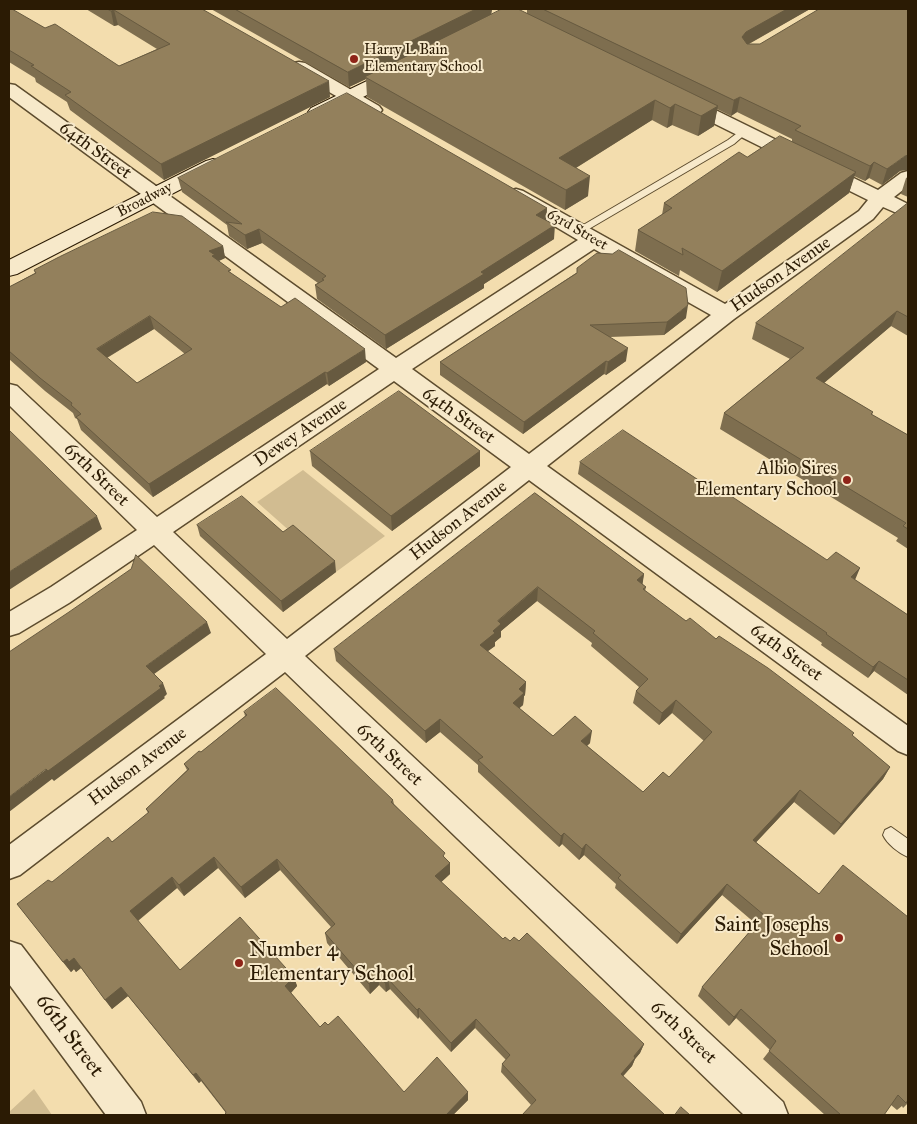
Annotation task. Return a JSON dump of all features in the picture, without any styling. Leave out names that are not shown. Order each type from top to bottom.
[{"type":"street","points":[[287,60],[389,120]]},
{"type":"street","points":[[303,120],[416,63]]},
{"type":"street","name":"64th Street","points":[[11,92],[155,194],[394,370],[908,742]]},
{"type":"street","points":[[674,97],[908,212]]},
{"type":"street","name":"Broadway","points":[[9,269],[233,155]]},
{"type":"street","name":"Hudson Avenue","points":[[9,864],[285,656],[726,314],[866,215],[880,198],[908,177]]},
{"type":"street","name":"63rd Street","points":[[500,185],[586,236],[726,314]]},
{"type":"street","name":"Dewey Avenue","points":[[9,625],[60,595],[394,370],[586,236]]},
{"type":"street","name":"65th Street","points":[[9,392],[770,1115]]},
{"type":"street","name":"66th Street","points":[[9,956],[128,1115]]},
{"type":"lane","points":[[586,236],[731,142],[744,131]]},
{"type":"lane","points":[[891,835],[908,849]]},
{"type":"shaded area","points":[[303,470],[385,536],[336,572],[257,502]]},
{"type":"shaded area","points":[[34,1089],[52,1115],[9,1115],[9,1112]]},
{"type":"building","points":[[9,9],[45,28],[55,24],[119,66],[170,44],[114,10],[107,9],[202,9],[329,81],[161,164],[65,95],[71,92],[31,66],[34,65],[9,50]]},
{"type":"building","points":[[235,9],[476,9],[348,72]]},
{"type":"building","points":[[502,9],[518,9],[718,106],[701,116],[675,104],[670,108],[655,100],[559,158],[590,176],[566,190],[365,77]]},
{"type":"building","points":[[543,9],[787,9],[746,32],[742,37],[747,44],[760,44],[819,9],[908,9],[908,155],[887,169],[874,162],[870,166],[795,130],[801,126],[740,97],[734,100]]},
{"type":"building","points":[[347,93],[547,208],[536,215],[555,225],[481,272],[484,274],[385,335],[315,285],[324,280],[322,279],[326,276],[259,229],[245,235],[226,222],[242,224],[178,178]]},
{"type":"building","points":[[780,136],[856,172],[722,271],[682,248],[683,255],[638,230],[672,208],[664,203],[739,152],[747,157]]},
{"type":"building","points":[[908,203],[908,317],[897,311],[816,378],[873,412],[871,414],[908,435],[908,529],[903,526],[906,523],[724,413],[804,348],[756,323]]},
{"type":"building","points":[[153,212],[182,216],[223,246],[209,251],[215,255],[212,256],[231,270],[228,271],[281,307],[295,298],[365,349],[327,373],[325,372],[149,484],[76,417],[81,414],[71,405],[72,403],[9,351],[9,287],[36,273],[34,270]],"holes":[[[150,316],[192,349],[137,383],[97,349]]]},
{"type":"building","points":[[619,250],[686,288],[688,305],[667,322],[590,325],[628,348],[608,362],[606,361],[524,422],[440,362],[577,273],[577,268],[597,253],[612,254]]},
{"type":"building","points":[[399,391],[480,451],[391,516],[310,451]]},
{"type":"building","points":[[9,430],[97,516],[9,572]]},
{"type":"building","points":[[623,430],[712,489],[716,486],[827,560],[836,552],[860,568],[851,577],[908,615],[908,680],[879,661],[873,667],[580,462]]},
{"type":"building","points":[[535,493],[644,574],[637,580],[646,587],[643,589],[686,621],[690,618],[716,639],[719,636],[768,668],[854,733],[852,735],[890,767],[841,824],[800,790],[753,840],[819,894],[843,865],[908,917],[908,1100],[906,1103],[898,1095],[884,1115],[841,1115],[769,1051],[776,1041],[741,1009],[734,1017],[702,987],[764,915],[727,884],[681,934],[618,878],[621,875],[586,844],[582,849],[564,833],[561,836],[478,760],[483,757],[440,719],[425,731],[334,649]],"holes":[[[538,587],[595,631],[593,633],[648,679],[636,691],[662,713],[676,700],[712,732],[669,777],[663,772],[643,792],[581,741],[592,731],[575,716],[553,736],[513,703],[524,693],[519,689],[526,682],[480,645],[495,633],[493,631],[501,624],[498,621]]]},
{"type":"building","points":[[242,496],[283,532],[293,525],[335,561],[281,601],[197,525]]},
{"type":"building","points":[[136,555],[207,622],[146,666],[163,683],[159,686],[161,688],[48,771],[46,769],[9,797],[9,652],[131,569]]},
{"type":"building","points":[[276,688],[393,800],[391,802],[445,853],[443,856],[450,863],[435,876],[503,939],[505,937],[510,941],[514,937],[519,941],[527,933],[644,1044],[621,1074],[665,1115],[522,1115],[536,1100],[502,1064],[510,1055],[476,1019],[451,1043],[419,1008],[417,1010],[388,979],[385,983],[378,975],[369,984],[325,933],[335,924],[277,859],[241,887],[214,857],[179,885],[172,877],[130,911],[180,970],[240,917],[294,977],[285,986],[320,1027],[325,1022],[328,1025],[338,1016],[404,1092],[437,1057],[468,1092],[446,1115],[225,1115],[226,1112],[196,1073],[193,1075],[121,987],[105,1000],[74,958],[69,962],[67,959],[63,962],[17,904],[48,880],[52,882],[108,837],[112,842],[149,812],[146,809],[189,769],[184,764],[247,715],[244,712]]},
{"type":"building","points":[[681,1107],[690,1115],[675,1115]]},
{"type":"place","name":"Harry L Bain Elementary School","points":[[354,59]]},
{"type":"place","name":"Albio Sires Elementary School","points":[[847,480]]},
{"type":"place","name":"Saint Josephs School","points":[[839,938]]},
{"type":"place","name":"Number 4 Elementary School","points":[[239,963]]}]
